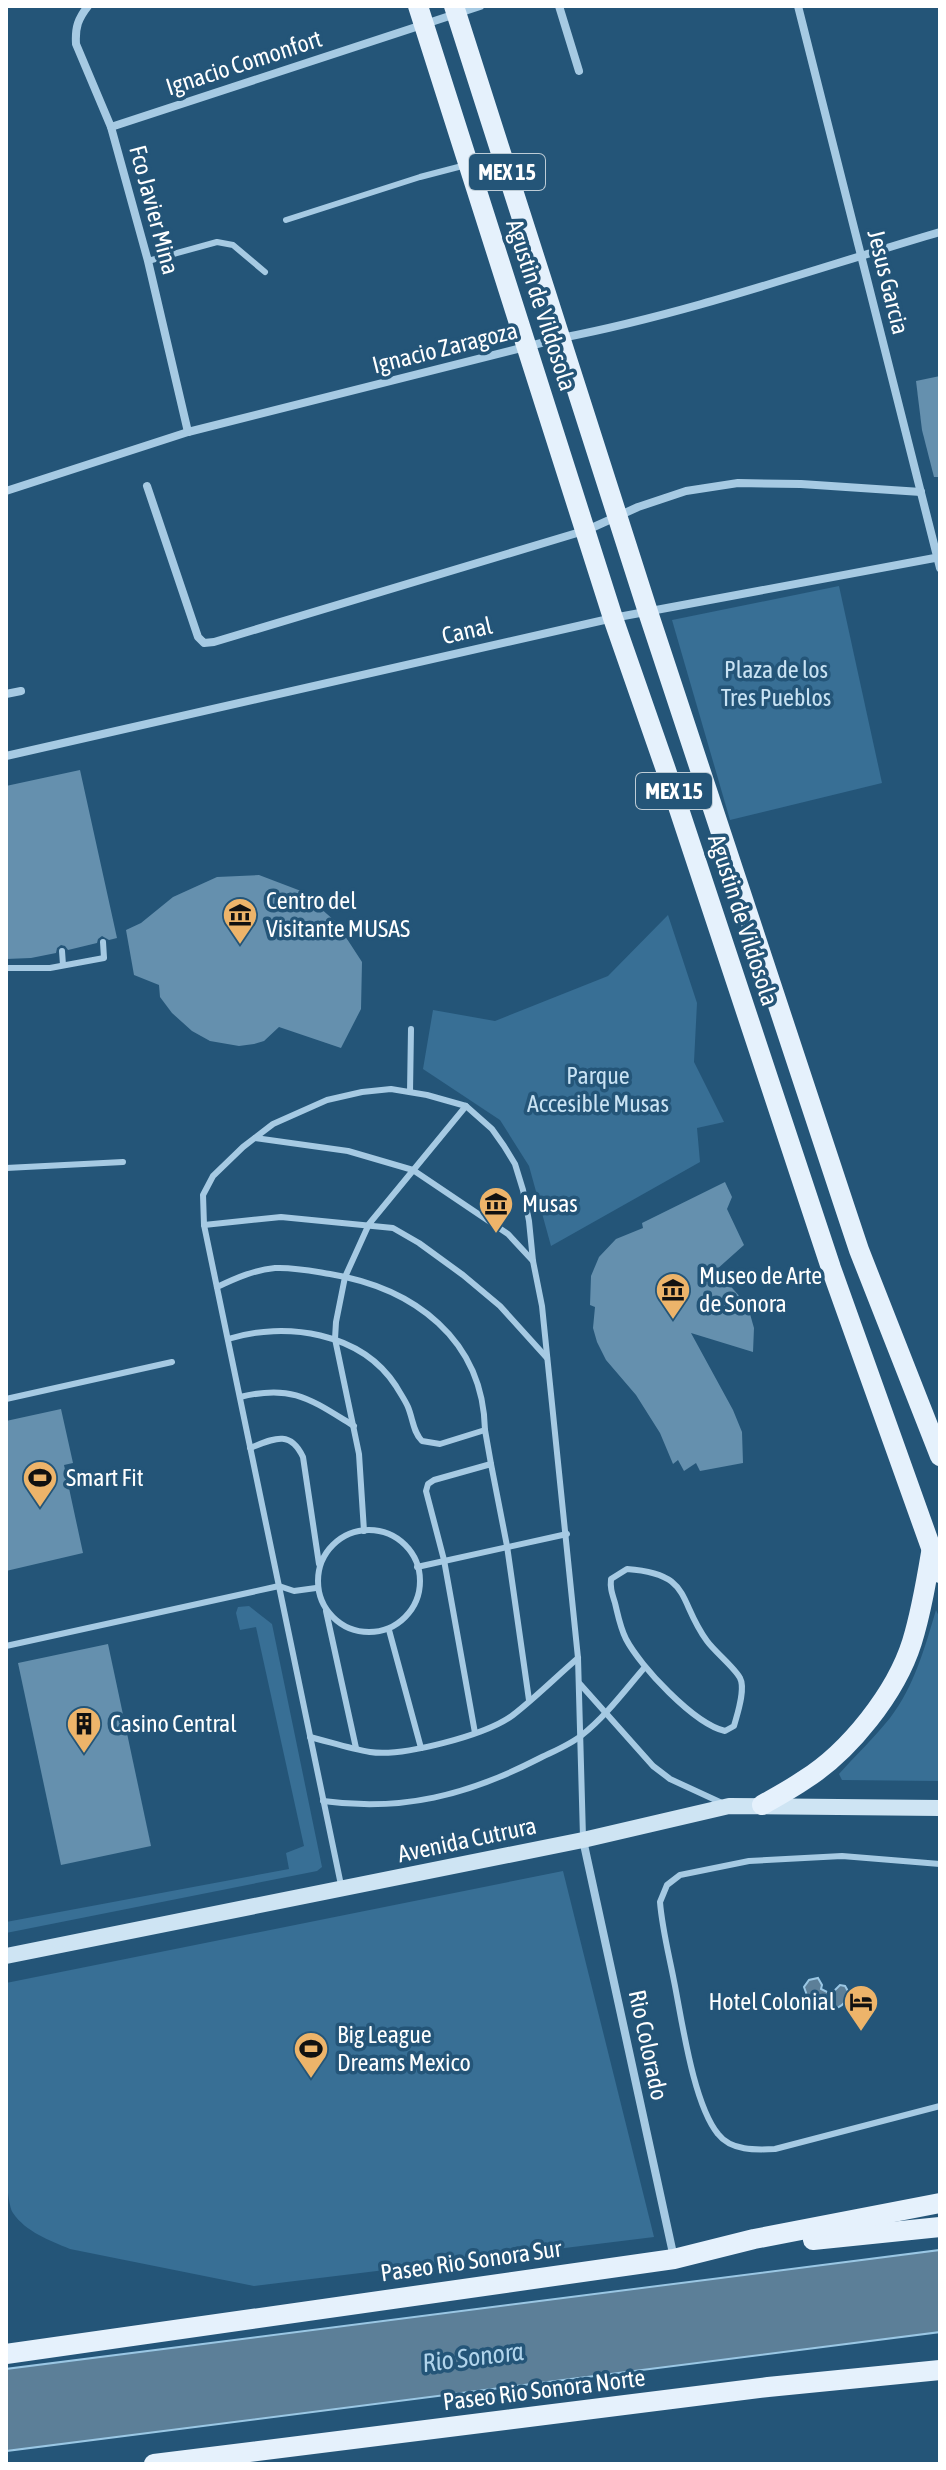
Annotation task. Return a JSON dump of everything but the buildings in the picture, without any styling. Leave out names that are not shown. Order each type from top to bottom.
[{"type":"main road","name":"Agustin de Vildosola","points":[[455,10],[617,517],[859,1250],[940,1456]]},
{"type":"main road","name":"Agustin de Vildosola","points":[[421,15],[613,618],[831,1268],[940,1573]]},
{"type":"main road","points":[[762,1805],[806,1780],[827,1763],[850,1741],[884,1698],[911,1644],[931,1553]]},
{"type":"main road","name":"Paseo Rio Sonora Sur","points":[[6,2354],[674,2259],[754,2239],[940,2203]]},
{"type":"main road","points":[[754,2239],[809,2241],[940,2227]]},
{"type":"main road","name":"Paseo Rio Sonora Norte","points":[[157,2464],[768,2387],[940,2370]]},
{"type":"main road","points":[[897,2374],[940,2379]]},
{"type":"street","name":"Fco Javier Mina","points":[[88,6],[78,19],[76,44],[111,127],[148,261],[188,432]]},
{"type":"street","name":"Ignacio Comonfort","points":[[111,127],[421,15],[480,6]]},
{"type":"street","points":[[559,6],[579,71]]},
{"type":"street","name":"Jesus Garcia","points":[[798,6],[939,561]]},
{"type":"street","name":"Ignacio Zaragoza","points":[[6,491],[188,432],[561,338],[608,329],[940,232]]},
{"type":"street","points":[[147,486],[198,637],[204,643],[288,621],[587,530],[686,491],[738,483],[921,492]]},
{"type":"street","name":"Canal","points":[[6,756],[613,618],[939,561]]},
{"type":"street","points":[[6,694],[21,691]]},
{"type":"street","name":"Avenida Cutrura","points":[[6,1956],[583,1840],[729,1806],[940,1808]]},
{"type":"street","name":"Rio Colorado","points":[[583,1840],[674,2259]]},
{"type":"lane","points":[[286,220],[469,164]]},
{"type":"lane","points":[[148,261],[217,242],[233,245],[265,272]]},
{"type":"lane","points":[[6,968],[50,968],[104,958],[103,942]]},
{"type":"lane","points":[[62,951],[63,965]]},
{"type":"lane","points":[[410,1092],[411,1029]]},
{"type":"lane","points":[[342,1890],[204,1225],[203,1195],[221,1167],[273,1124],[327,1100],[362,1092],[391,1089],[466,1106],[492,1129],[515,1164],[529,1221],[542,1306],[567,1534],[580,1684],[583,1840]]},
{"type":"lane","points":[[364,1531],[359,1454],[335,1339],[345,1277],[369,1224],[466,1106]]},
{"type":"lane","points":[[255,1138],[348,1151],[413,1170],[508,1234],[533,1261]]},
{"type":"lane","points":[[6,1168],[123,1162]]},
{"type":"lane","points":[[204,1225],[281,1217],[393,1228],[463,1275],[500,1306],[548,1359]]},
{"type":"lane","points":[[217,1287],[249,1272],[276,1268],[345,1277],[399,1295],[431,1316],[455,1339],[471,1365],[482,1396],[529,1700]]},
{"type":"lane","points":[[228,1339],[251,1332],[276,1330],[335,1339],[367,1354],[386,1372],[407,1404],[417,1436],[422,1441],[440,1444],[485,1430]]},
{"type":"lane","points":[[6,1399],[172,1362]]},
{"type":"lane","points":[[240,1397],[277,1391],[301,1396],[354,1426]]},
{"type":"lane","points":[[250,1448],[276,1437],[288,1439],[303,1457],[319,1564],[316,1588],[326,1611],[356,1748]]},
{"type":"lane","points":[[475,1733],[444,1560],[426,1491],[428,1484],[434,1480],[491,1464]]},
{"type":"lane","points":[[319,1564],[333,1545],[350,1533],[380,1530],[408,1547],[420,1584],[417,1602],[404,1619],[389,1630],[359,1632],[339,1623],[326,1611]]},
{"type":"lane","points":[[417,1567],[567,1534]]},
{"type":"lane","points":[[627,1569],[641,1570],[671,1580],[681,1590],[708,1644],[741,1679],[734,1726],[725,1731],[707,1722],[685,1707],[645,1667],[626,1639],[610,1588],[611,1579],[627,1569]]},
{"type":"lane","points":[[6,1646],[279,1586],[294,1591],[316,1588]]},
{"type":"lane","points":[[389,1630],[421,1748]]},
{"type":"lane","points":[[310,1737],[370,1752],[421,1748],[475,1733],[497,1725],[578,1658]]},
{"type":"lane","points":[[323,1801],[403,1804],[507,1775],[580,1738],[645,1667]]},
{"type":"lane","points":[[580,1684],[653,1766],[670,1779],[729,1806]]},
{"type":"lane","points":[[940,1864],[842,1856],[749,1861],[680,1875],[667,1885],[660,1902],[689,2059],[702,2102],[719,2136],[754,2151],[775,2149],[940,2106]]},
{"type":"green space","name":"Plaza de los Tres Pueblos","points":[[839,586],[882,783],[730,820],[672,620]]},
{"type":"green space","name":"Parque Accesible Musas","points":[[668,915],[697,1003],[694,1062],[724,1122],[697,1128],[700,1162],[551,1246],[529,1166],[500,1120],[423,1069],[433,1010],[495,1021],[608,976]]},
{"type":"green space","points":[[249,1606],[272,1624],[322,1867],[317,1871],[6,1933],[6,1922],[289,1869],[286,1853],[304,1846],[256,1627],[240,1630],[236,1613],[238,1607]]},
{"type":"green space","points":[[936,1610],[940,1619],[940,1781],[842,1780],[839,1774],[884,1725],[906,1693]]},
{"type":"green space","name":"Big League Dreams Mexico","points":[[563,1871],[654,2237],[254,2286],[70,2249],[31,2230],[13,2213],[6,2174],[6,1983]]},
{"type":"water","points":[[818,1978],[821,1989],[831,1994],[840,1985],[845,1986],[849,1993],[842,2005],[820,2010],[809,2001],[804,1987],[809,1980]]},
{"type":"water","name":"Rio Sonora","points":[[940,2250],[940,2332],[6,2451],[6,2369]]},
{"type":"place","name":"Centro del Visitante MUSAS","points":[[240,946]]},
{"type":"place","name":"Musas","points":[[496,1235]]},
{"type":"place","name":"Museo de Arte de Sonora","points":[[673,1321]]},
{"type":"place","name":"Smart Fit","points":[[40,1509]]},
{"type":"place","name":"Casino Central","points":[[84,1755]]},
{"type":"place","name":"Hotel Colonial","points":[[861,2033]]},
{"type":"place","name":"Big League Dreams Mexico","points":[[311,2080]]}]
